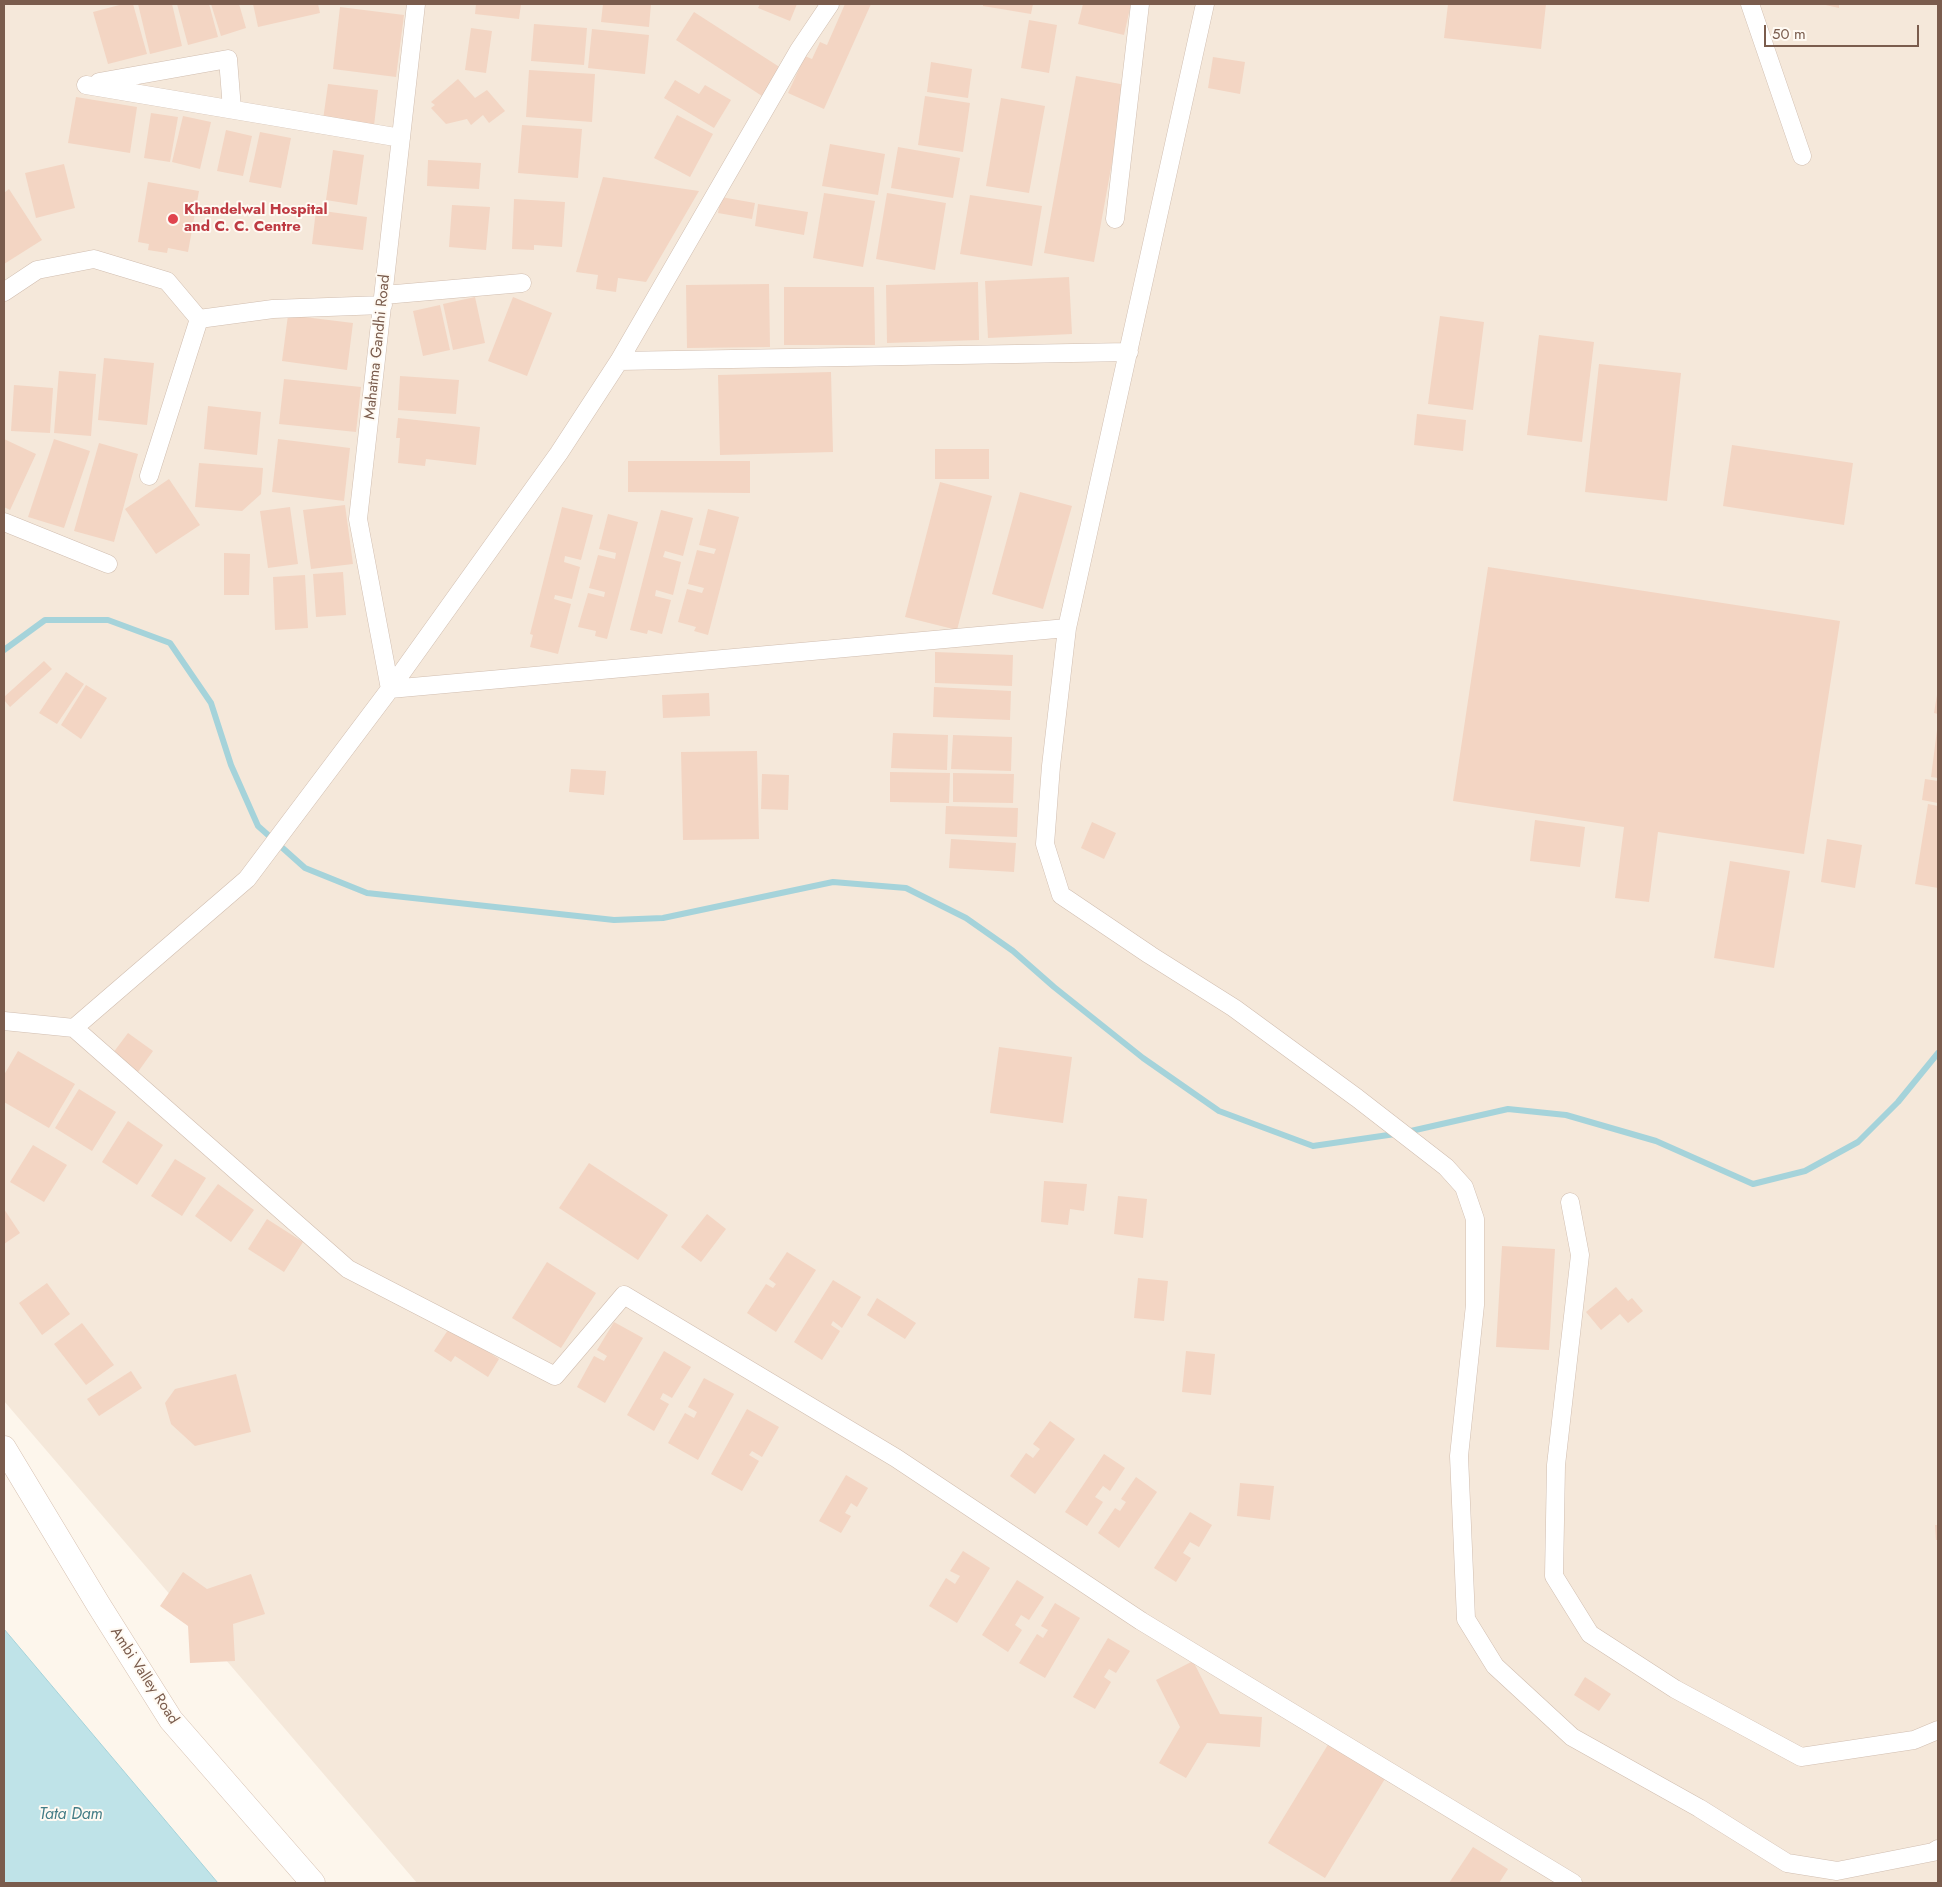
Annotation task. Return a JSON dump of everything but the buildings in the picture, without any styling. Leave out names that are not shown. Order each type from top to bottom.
[{"type":"main road","name":"Ambi Valley Road","points":[[4,1448],[98,1604],[171,1720],[313,1883]]},
{"type":"street","name":"Mahatma Gandhi Road","points":[[390,689],[358,520],[416,4]]},
{"type":"street","points":[[74,1028],[246,879],[390,689],[558,453],[619,361],[799,50],[830,4]]},
{"type":"street","points":[[1115,219],[1140,4]]},
{"type":"street","points":[[1205,4],[1067,628],[1051,766],[1045,844],[1061,895],[1150,955],[1234,1008],[1357,1098],[1446,1167],[1464,1187],[1475,1218],[1475,1305],[1459,1456],[1466,1619],[1495,1666],[1572,1736],[1699,1808],[1787,1863],[1837,1872],[1933,1852],[1938,1849]]},
{"type":"street","points":[[1750,4],[1802,156]]},
{"type":"street","points":[[232,109],[228,59],[86,85],[401,138]]},
{"type":"street","points":[[4,292],[37,270],[94,259],[167,281],[199,319]]},
{"type":"street","points":[[199,319],[273,309],[383,300],[522,284]]},
{"type":"street","points":[[149,476],[199,319]]},
{"type":"street","points":[[619,361],[1129,352]]},
{"type":"street","points":[[4,522],[108,564]]},
{"type":"street","points":[[390,689],[1067,628]]},
{"type":"street","points":[[4,1021],[74,1028],[348,1269],[555,1376],[624,1295],[896,1458],[1141,1621],[1573,1883]]},
{"type":"street","points":[[1570,1202],[1580,1255],[1556,1465],[1554,1576],[1590,1634],[1675,1689],[1801,1757],[1914,1740],[1938,1730]]},
{"type":"shaded area","points":[[4,4],[1938,4],[1938,1883],[417,1883],[4,1401]]},
{"type":"water","name":"Tata Dam","points":[[4,1629],[218,1883],[4,1883]]},
{"type":"waterway","points":[[4,650],[45,620],[108,620],[170,643],[211,703],[231,765],[258,826],[305,868],[367,893],[614,920],[663,918],[833,882],[906,888],[966,918],[1013,951],[1054,987],[1143,1058],[1219,1111],[1313,1146],[1402,1133],[1508,1109],[1566,1115],[1656,1141],[1753,1184],[1805,1171],[1858,1142],[1898,1102],[1938,1053]]},
{"type":"place","name":"Khandelwal Hospital and C. C. Centre","points":[[173,219]]}]
